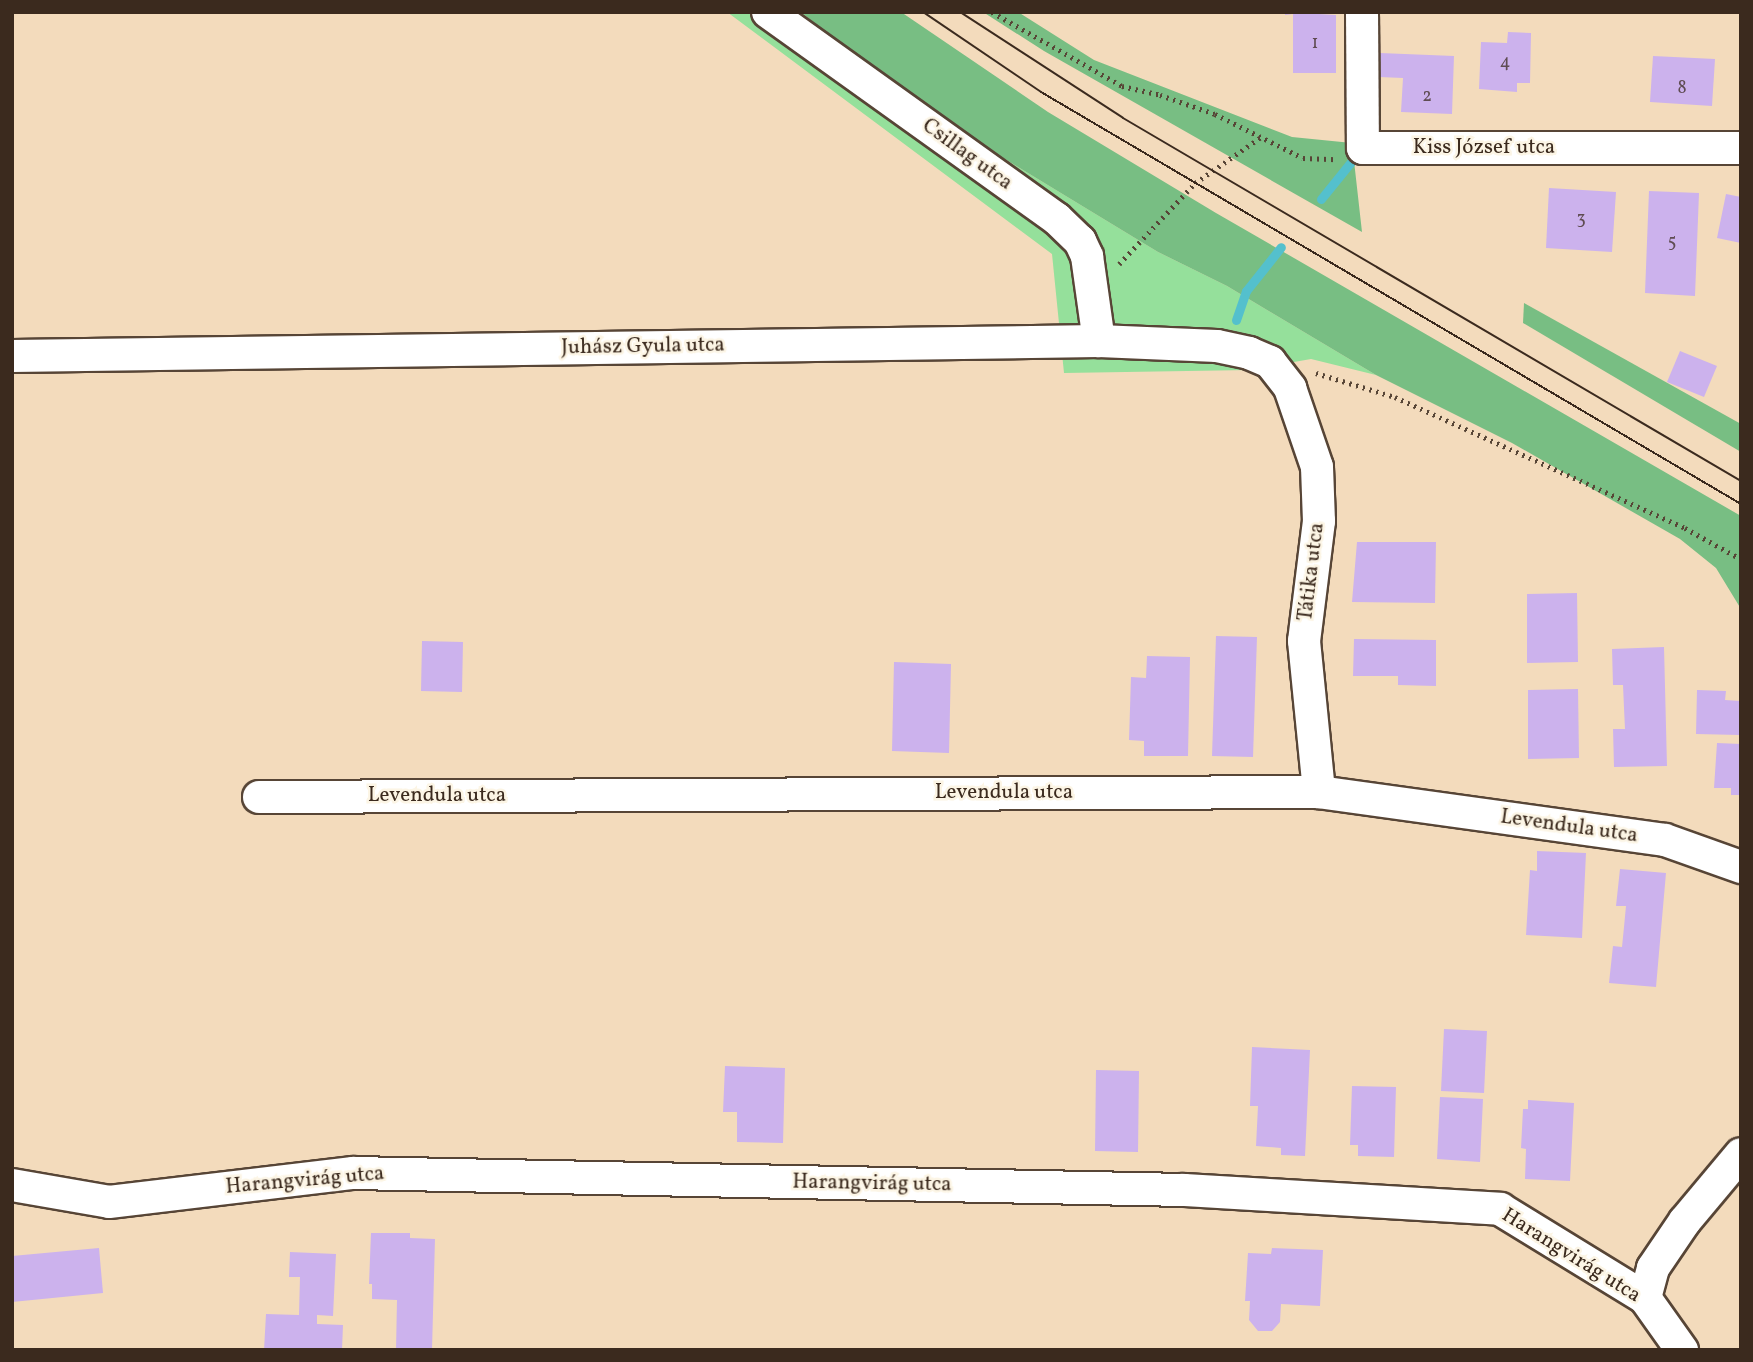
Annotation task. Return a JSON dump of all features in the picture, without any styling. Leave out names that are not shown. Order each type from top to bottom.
[{"type":"street","name":"Csillag utca","points":[[768,12],[1057,219],[1080,241],[1087,256],[1098,341]]},
{"type":"street","points":[[1362,12],[1363,148]]},
{"type":"street","name":"Kiss József utca","points":[[1363,148],[1741,148]]},
{"type":"street","name":"Juhász Gyula utca","points":[[12,356],[1098,341],[1217,346],[1249,353],[1270,362]]},
{"type":"street","name":"Tátika utca","points":[[1270,362],[1290,388],[1317,467],[1319,521],[1304,641],[1319,792]]},
{"type":"street","name":"Levendula utca","points":[[260,796],[1319,792],[1665,840],[1741,867]]},
{"type":"street","points":[[1644,1298],[1653,1268],[1685,1221],[1741,1154]]},
{"type":"street","name":"Harangvirág utca","points":[[12,1185],[109,1202],[353,1173],[1184,1190],[1500,1209],[1644,1298],[1682,1350]]},
{"type":"path","points":[[992,12],[1122,86],[1160,95],[1214,114],[1303,158],[1335,159],[1363,148]]},
{"type":"path","points":[[1092,293],[1195,183],[1261,137]]},
{"type":"path","points":[[1270,362],[1336,378],[1395,397],[1685,528],[1741,559]]},
{"type":"green space","points":[[727,12],[801,12],[908,100],[1158,252],[1227,286],[1376,375],[1311,359],[1249,370],[1064,373],[1052,254]]},
{"type":"green space","points":[[801,12],[901,12],[1048,112],[1216,213],[1741,516],[1741,609],[1716,568],[1680,539],[1512,443],[1376,375],[1227,286],[1158,252],[908,100]]},
{"type":"green space","points":[[983,12],[1018,12],[1094,60],[1292,137],[1352,143],[1362,232],[1044,51]]},
{"type":"green space","points":[[1524,303],[1741,424],[1741,452],[1523,323]]},
{"type":"building","points":[[1285,12],[1336,15],[1336,73],[1293,73],[1293,14],[1285,15]]},
{"type":"building","points":[[1508,32],[1531,33],[1530,83],[1517,83],[1517,92],[1479,89],[1481,42],[1507,43]]},
{"type":"building","points":[[1380,53],[1454,56],[1452,114],[1401,112],[1403,78],[1379,77]]},
{"type":"building","points":[[1653,56],[1715,59],[1712,106],[1650,102]]},
{"type":"building","points":[[1549,188],[1616,192],[1612,252],[1546,248]]},
{"type":"building","points":[[1649,191],[1699,193],[1695,296],[1645,293]]},
{"type":"building","points":[[1726,194],[1741,197],[1741,243],[1717,238]]},
{"type":"building","points":[[1680,351],[1717,366],[1704,397],[1667,382]]},
{"type":"building","points":[[1357,542],[1436,542],[1435,603],[1352,602]]},
{"type":"building","points":[[1577,593],[1578,662],[1527,663],[1527,594]]},
{"type":"building","points":[[1216,636],[1257,637],[1253,757],[1212,756]]},
{"type":"building","points":[[1354,639],[1436,640],[1436,686],[1398,685],[1398,676],[1353,676]]},
{"type":"building","points":[[422,641],[463,642],[462,692],[421,691]]},
{"type":"building","points":[[1664,647],[1667,766],[1614,767],[1613,729],[1625,729],[1623,685],[1613,685],[1612,649]]},
{"type":"building","points":[[1147,656],[1190,657],[1188,756],[1144,756],[1144,741],[1129,740],[1131,677],[1146,678]]},
{"type":"building","points":[[894,662],[951,664],[949,753],[892,751]]},
{"type":"building","points":[[1578,689],[1579,758],[1528,759],[1528,690]]},
{"type":"building","points":[[1697,690],[1726,691],[1725,700],[1741,701],[1740,735],[1696,734]]},
{"type":"building","points":[[1717,743],[1741,744],[1741,795],[1731,795],[1731,788],[1714,788]]},
{"type":"building","points":[[1537,851],[1586,853],[1582,938],[1526,935],[1530,870],[1537,871]]},
{"type":"building","points":[[1620,869],[1666,873],[1656,987],[1609,983],[1613,946],[1622,947],[1624,927],[1626,906],[1616,906]]},
{"type":"building","points":[[1444,1029],[1487,1031],[1484,1093],[1441,1091]]},
{"type":"building","points":[[1252,1047],[1310,1050],[1305,1156],[1281,1155],[1281,1148],[1256,1146],[1258,1106],[1250,1106]]},
{"type":"building","points":[[725,1066],[785,1068],[783,1143],[737,1142],[737,1112],[723,1112]]},
{"type":"building","points":[[1096,1070],[1139,1071],[1138,1152],[1095,1151]]},
{"type":"building","points":[[1352,1086],[1396,1087],[1394,1157],[1358,1156],[1358,1145],[1350,1145]]},
{"type":"building","points":[[1440,1097],[1483,1099],[1480,1162],[1437,1159]]},
{"type":"building","points":[[1528,1100],[1574,1103],[1570,1181],[1525,1179],[1526,1149],[1521,1148],[1523,1109],[1528,1109]]},
{"type":"building","points":[[371,1233],[410,1233],[410,1238],[435,1239],[432,1350],[396,1350],[397,1300],[372,1299],[372,1284],[369,1284]]},
{"type":"building","points":[[99,1248],[103,1293],[12,1302],[12,1256]]},
{"type":"building","points":[[1272,1248],[1323,1250],[1320,1306],[1281,1304],[1280,1322],[1272,1331],[1258,1331],[1249,1320],[1250,1301],[1245,1301],[1248,1253],[1271,1254]]},
{"type":"building","points":[[290,1252],[336,1254],[333,1316],[317,1315],[317,1324],[343,1325],[342,1350],[264,1350],[266,1314],[299,1315],[300,1277],[289,1277]]},
{"type":"waterway","points":[[1321,199],[1351,162]]},
{"type":"waterway","points":[[1236,320],[1246,291],[1281,247]]},
{"type":"tram line","points":[[923,12],[1041,92],[1741,504]]},
{"type":"tram line","points":[[960,12],[1123,118],[1741,481]]}]
